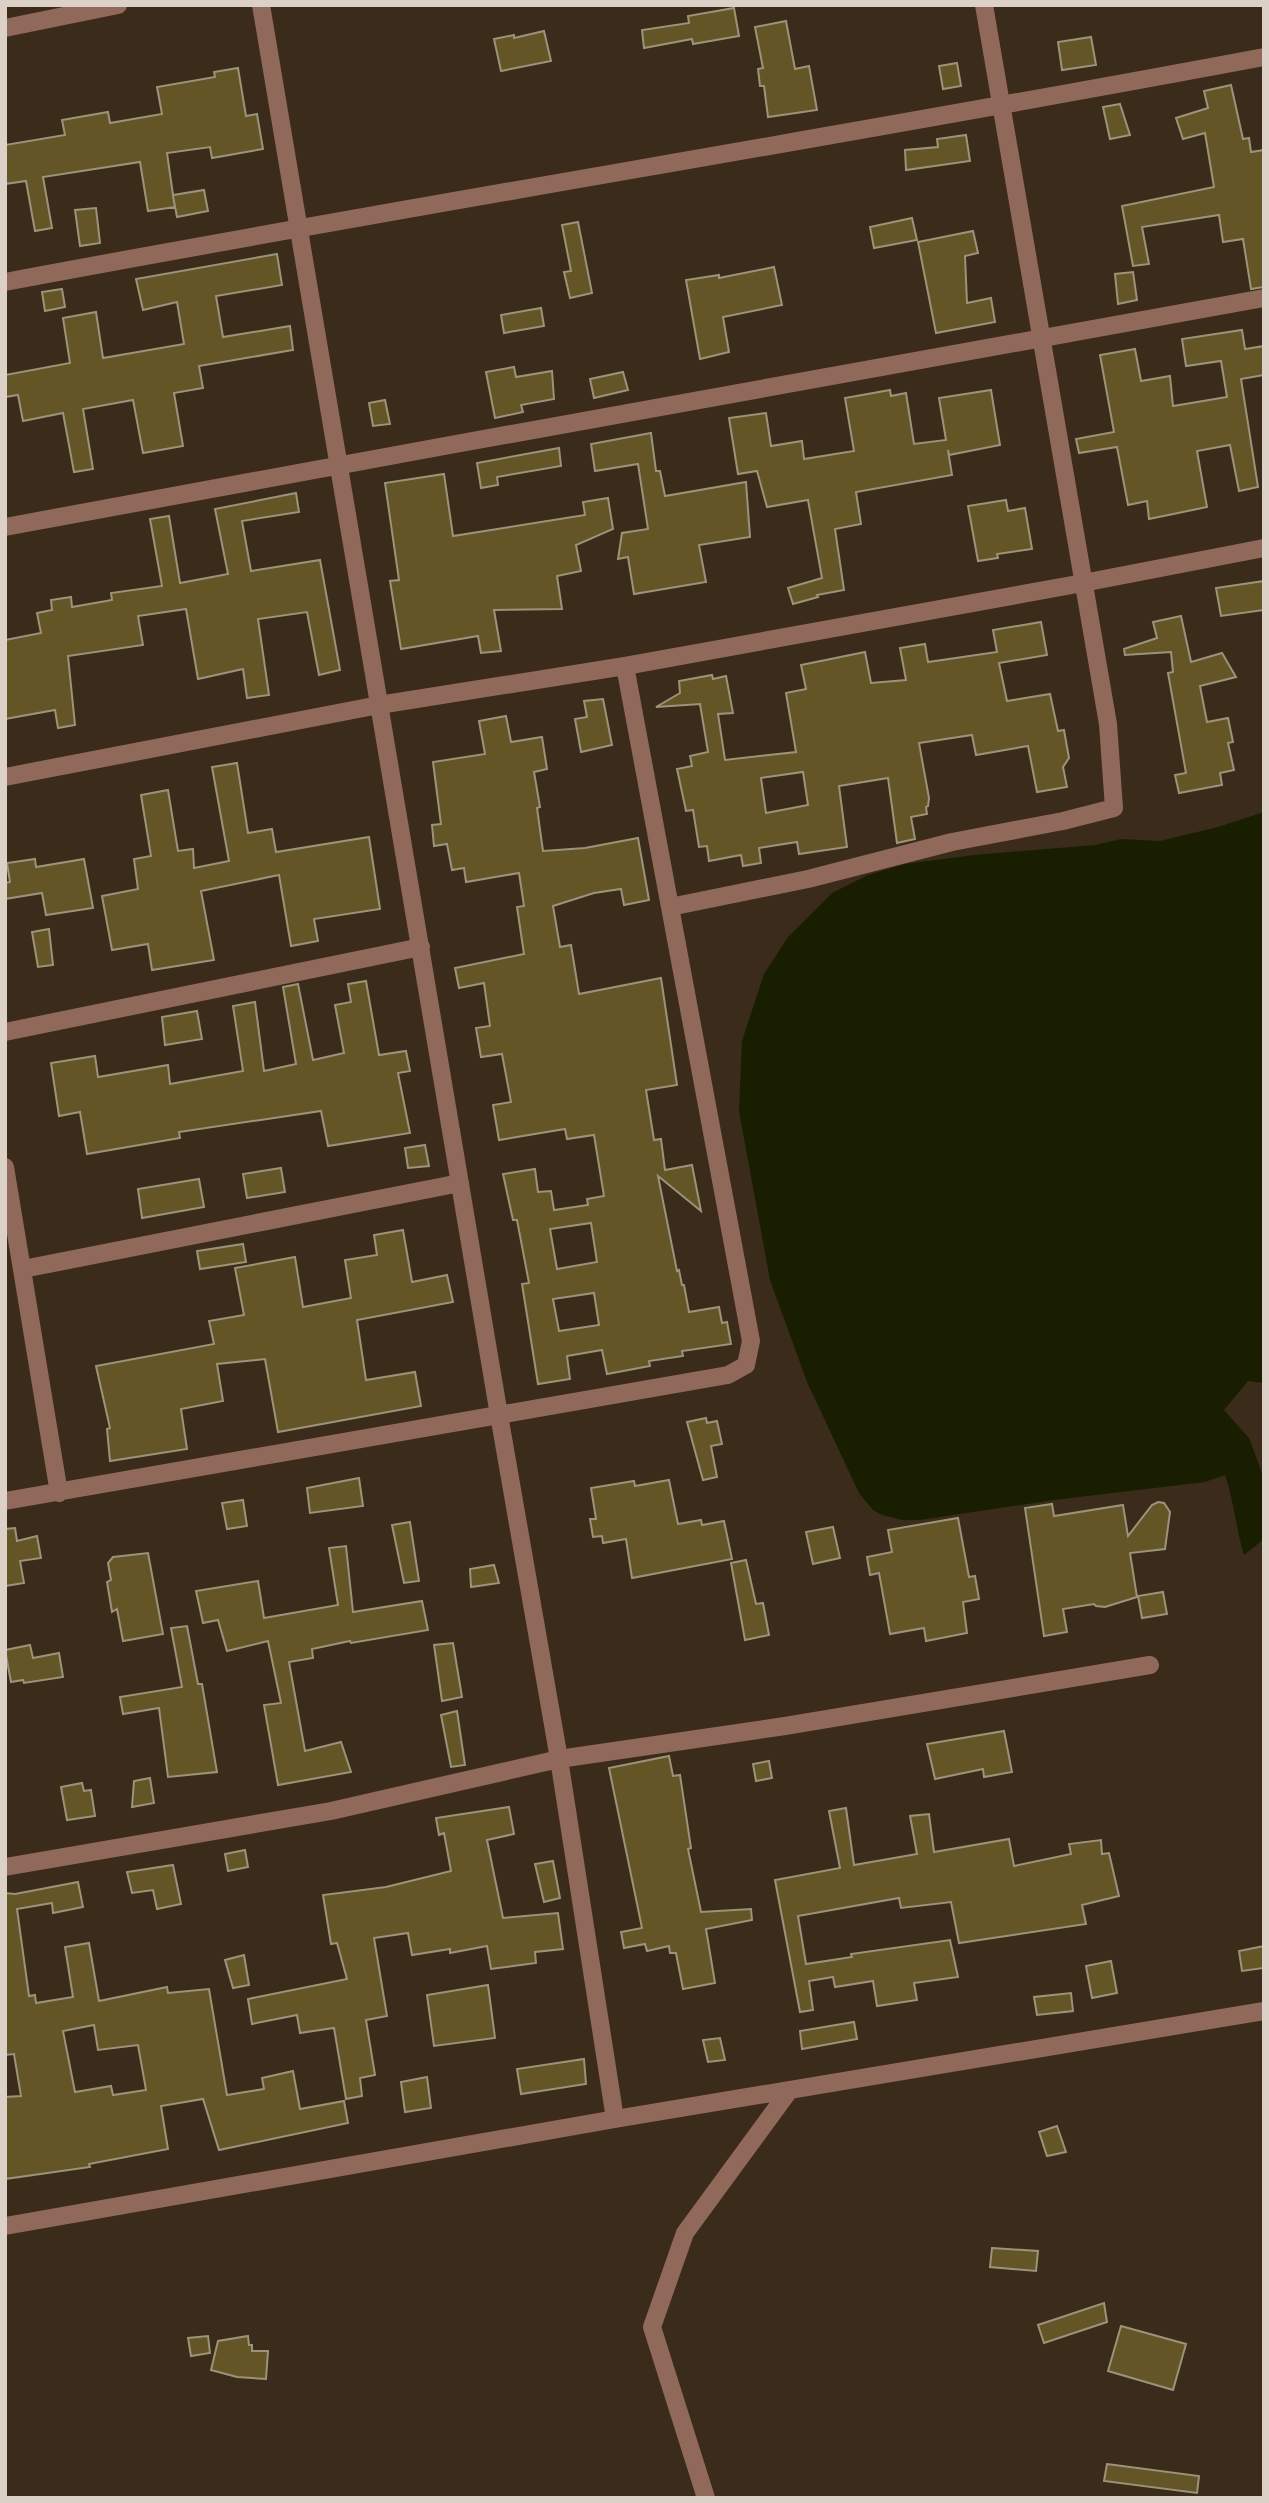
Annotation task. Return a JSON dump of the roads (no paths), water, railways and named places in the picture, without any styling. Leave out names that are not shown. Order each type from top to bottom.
[{"type":"street","points":[[5,27],[118,5]]},
{"type":"street","points":[[261,5],[559,1759],[615,2119]]},
{"type":"street","points":[[670,907],[808,879],[952,842],[1063,821],[1114,808],[1108,724],[984,5]]},
{"type":"street","points":[[5,282],[299,227],[1002,106],[1264,57]]},
{"type":"street","points":[[5,527],[340,463],[1043,340],[1264,298]]},
{"type":"street","points":[[5,777],[379,705],[625,666],[1264,548]]},
{"type":"street","points":[[5,1501],[728,1375],[746,1365],[751,1341],[625,666]]},
{"type":"street","points":[[5,1032],[421,947]]},
{"type":"street","points":[[5,1167],[59,1493]]},
{"type":"street","points":[[23,1269],[460,1183]]},
{"type":"street","points":[[5,1867],[331,1811],[559,1759],[785,1726],[1150,1665]]},
{"type":"street","points":[[5,2225],[615,2119],[1264,2011]]},
{"type":"street","points":[[705,2498],[652,2327],[685,2233],[789,2091]]}]
